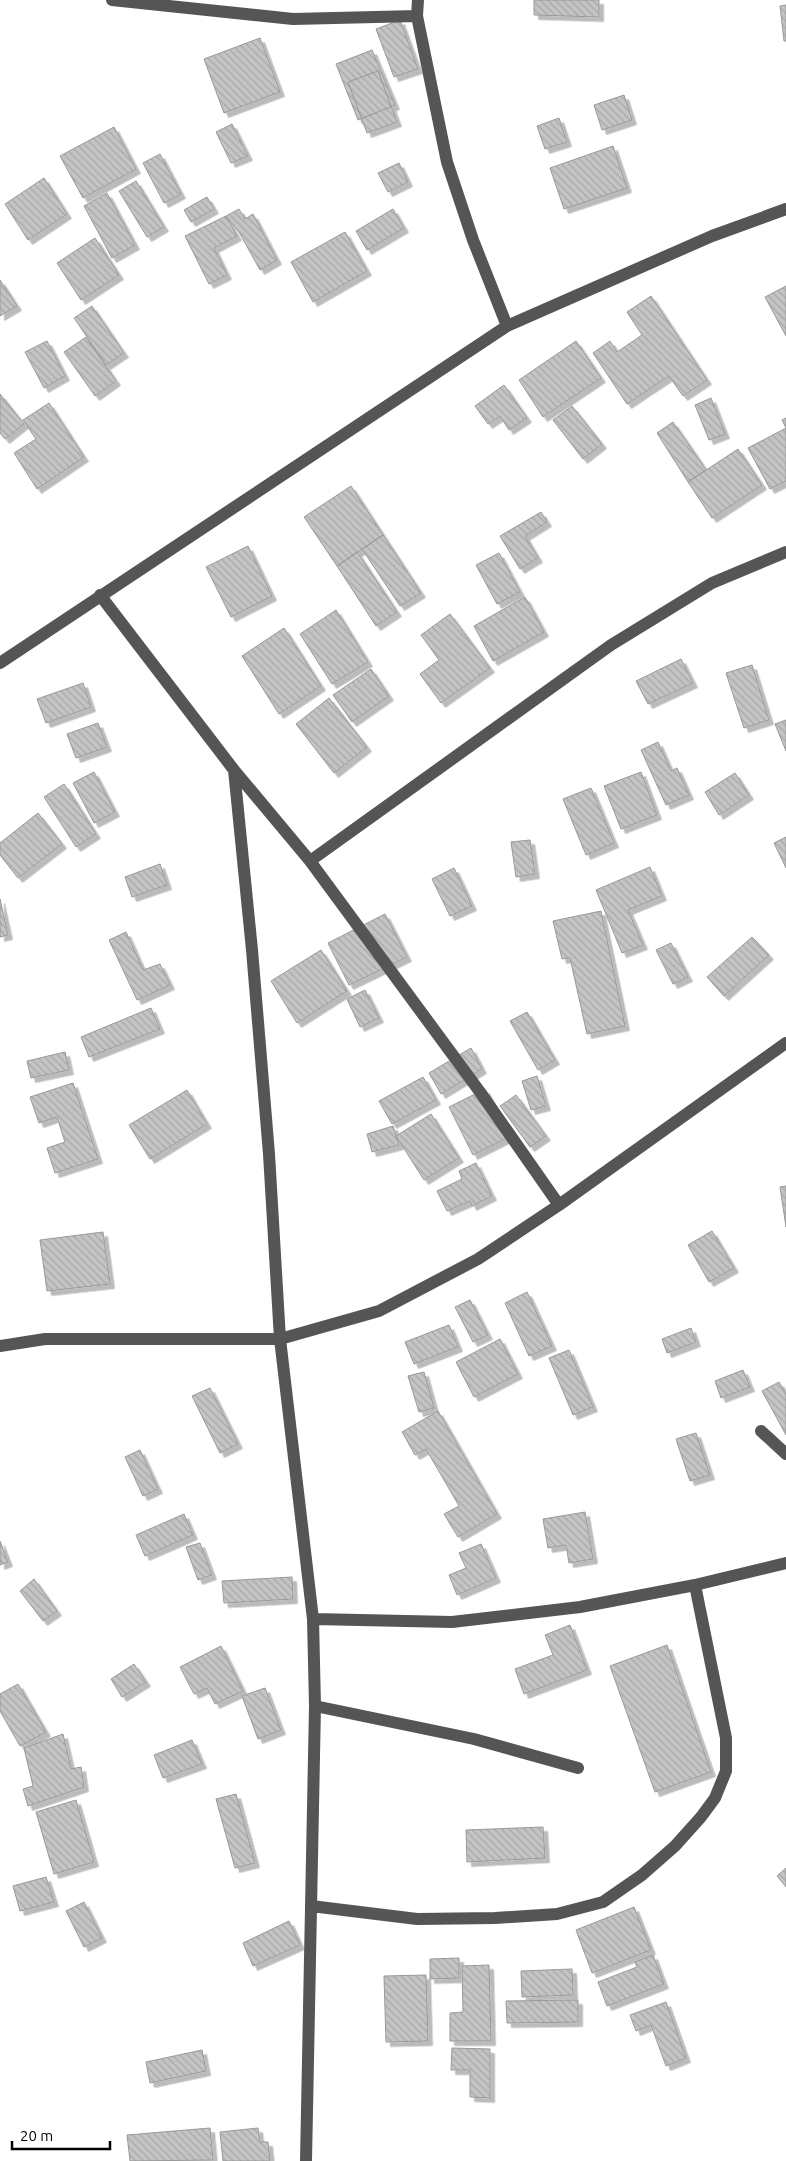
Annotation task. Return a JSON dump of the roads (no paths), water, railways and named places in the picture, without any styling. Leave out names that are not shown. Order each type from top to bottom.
[{"type":"street","points":[[112,0],[293,19],[417,16]]},
{"type":"street","points":[[418,0],[417,16],[447,162],[472,240],[507,326]]},
{"type":"street","points":[[0,663],[507,326],[712,236],[786,209]]},
{"type":"street","points":[[310,861],[611,645],[712,583],[786,552]]},
{"type":"street","points":[[100,595],[234,770],[310,861],[480,1092],[559,1205]]},
{"type":"street","points":[[234,770],[252,950],[268,1144],[280,1339],[313,1619],[314,1706],[306,2161]]},
{"type":"street","points":[[0,1346],[45,1339],[280,1339],[378,1311],[478,1259],[559,1205],[786,1043]]},
{"type":"street","points":[[761,1431],[786,1454]]},
{"type":"street","points":[[313,1619],[452,1622],[580,1607],[695,1585],[786,1563]]},
{"type":"street","points":[[311,1906],[417,1918],[495,1918],[557,1914],[603,1902],[642,1875],[675,1846],[701,1817],[715,1798],[726,1771],[726,1738],[695,1585]]},
{"type":"street","points":[[314,1706],[474,1739],[578,1768]]}]
